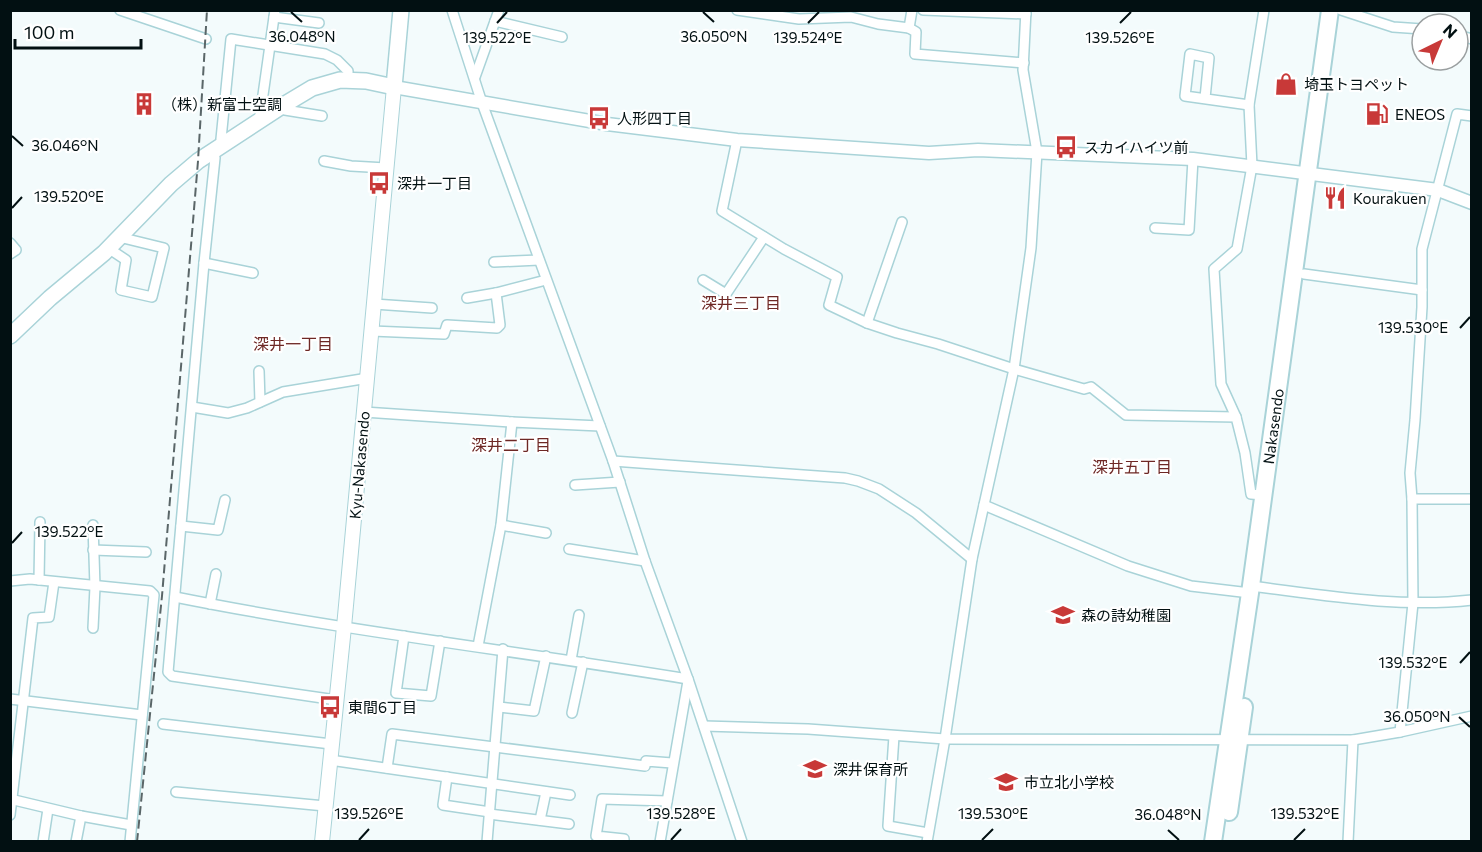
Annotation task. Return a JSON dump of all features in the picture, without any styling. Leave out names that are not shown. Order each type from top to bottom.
[{"type":"highway","name":"Nakasendo","points":[[1224,842],[1233,741],[1254,590],[1304,274],[1330,10]]},
{"type":"highway","name":"Nakasendo","points":[[1254,590],[1263,495],[1340,10]]},
{"type":"highway","name":"Nakasendo","points":[[1213,842],[1233,741]]},
{"type":"main road","points":[[10,336],[114,243],[171,184],[198,161],[261,119],[312,88],[327,82],[348,79],[394,87],[401,10]]},
{"type":"main road","name":"Kyu-Nakasendo","points":[[322,842],[394,87]]},
{"type":"street","points":[[120,10],[206,39]]},
{"type":"street","points":[[452,10],[482,103],[613,461],[645,561],[704,726],[741,842]]},
{"type":"street","points":[[475,77],[499,10]]},
{"type":"street","points":[[737,10],[786,14],[799,19],[851,17],[878,24],[909,28],[916,32],[915,54],[1024,63]]},
{"type":"street","points":[[909,28],[912,10]]},
{"type":"street","points":[[894,736],[888,826],[927,837],[945,739],[972,559],[1014,369],[1031,248],[1037,152],[1024,63],[1026,12],[923,10]]},
{"type":"street","points":[[1263,495],[1251,494],[1245,453],[1236,417],[1221,384],[1214,268],[1237,249],[1252,166],[1248,105],[1264,10]]},
{"type":"street","points":[[1340,10],[1393,27],[1410,28]]},
{"type":"street","points":[[261,119],[274,14],[319,23]]},
{"type":"street","points":[[495,21],[562,37]]},
{"type":"street","points":[[336,700],[172,676],[168,672],[204,263],[215,158],[221,139],[231,39],[325,54],[337,60],[348,71],[348,79]]},
{"type":"street","points":[[1204,98],[1209,58],[1190,54],[1185,96],[1248,105]]},
{"type":"street","points":[[394,87],[661,132],[737,140],[929,153],[978,150],[1193,159],[1313,176],[1438,190],[1472,202]]},
{"type":"street","points":[[282,106],[285,110],[322,116]]},
{"type":"street","points":[[1400,732],[1413,603],[1410,473],[1422,290],[1422,249],[1457,114],[1472,116]]},
{"type":"street","points":[[737,140],[722,212],[837,277],[829,305],[867,323],[1014,369],[1084,389],[1091,387],[1126,415],[1236,417]]},
{"type":"street","points":[[1155,228],[1189,230],[1193,159]]},
{"type":"street","points":[[324,162],[386,168]]},
{"type":"street","points":[[867,323],[902,222]]},
{"type":"street","points":[[703,280],[726,294],[764,237]]},
{"type":"street","points":[[10,243],[16,250],[10,254]]},
{"type":"street","points":[[114,243],[164,248],[152,297],[121,290],[126,260],[114,243]]},
{"type":"street","points":[[494,262],[539,260]]},
{"type":"street","points":[[204,263],[253,273]]},
{"type":"street","points":[[1304,274],[1422,290]]},
{"type":"street","points":[[467,298],[546,280]]},
{"type":"street","points":[[372,331],[444,334],[447,325],[497,328],[500,325],[496,293]]},
{"type":"street","points":[[374,304],[432,308]]},
{"type":"street","points":[[259,371],[260,402]]},
{"type":"street","points":[[192,406],[228,412],[247,408],[283,392],[368,378]]},
{"type":"street","points":[[364,412],[600,426]]},
{"type":"street","points":[[478,646],[501,525],[512,422]]},
{"type":"street","points":[[613,461],[845,478],[879,489],[916,513],[972,559]]},
{"type":"street","points":[[575,485],[620,482]]},
{"type":"street","points":[[182,526],[218,530],[225,500]]},
{"type":"street","points":[[1412,500],[1472,500]]},
{"type":"street","points":[[984,505],[1128,566],[1191,586],[1413,603],[1472,600]]},
{"type":"street","points":[[39,580],[40,522]]},
{"type":"street","points":[[93,525],[95,587],[93,628]]},
{"type":"street","points":[[501,525],[546,533]]},
{"type":"street","points":[[569,549],[645,561]]},
{"type":"street","points":[[93,550],[146,552]]},
{"type":"street","points":[[210,604],[216,574]]},
{"type":"street","points":[[10,581],[39,580],[150,591],[154,595],[130,842]]},
{"type":"street","points":[[10,815],[13,759],[33,618],[49,617],[54,582]]},
{"type":"street","points":[[175,597],[344,627],[503,649],[688,679]]},
{"type":"street","points":[[571,660],[579,615]]},
{"type":"street","points":[[404,636],[396,693],[431,696],[440,640]]},
{"type":"street","points":[[487,842],[503,649]]},
{"type":"street","points":[[499,707],[534,711],[546,656]]},
{"type":"street","points":[[572,713],[583,662]]},
{"type":"street","points":[[660,842],[688,679]]},
{"type":"street","points":[[10,699],[142,715]]},
{"type":"street","points":[[704,726],[808,729],[945,739],[1353,740],[1472,716]]},
{"type":"street","points":[[163,724],[332,744]]},
{"type":"street","points":[[387,768],[392,734],[645,766],[646,761],[672,763]]},
{"type":"street","points":[[1348,842],[1353,740]]},
{"type":"street","points":[[330,760],[570,795]]},
{"type":"street","points":[[447,777],[442,805],[569,824]]},
{"type":"street","points":[[176,792],[325,806]]},
{"type":"street","points":[[540,820],[546,792]]},
{"type":"street","points":[[12,799],[48,809],[131,825]]},
{"type":"street","points":[[624,842],[624,839],[596,836],[602,799],[667,801]]},
{"type":"street","points":[[43,842],[48,809]]},
{"type":"street","points":[[76,842],[81,816]]},
{"type":"railway","points":[[137,842],[162,596],[198,161],[207,10]]},
{"type":"place","name":"埼玉トヨペット","points":[[1286,84]]},
{"type":"place","name":"（株）新富士空調","points":[[144,104]]},
{"type":"place","name":"ENEOS","points":[[1377,114]]},
{"type":"place","name":"人形四丁目","points":[[599,118]]},
{"type":"place","name":"スカイハイツ前","points":[[1066,147]]},
{"type":"place","name":"深井一丁目","points":[[379,183]]},
{"type":"place","name":"Kourakuen","points":[[1335,198]]},
{"type":"place","name":"森の詩幼稚園","points":[[1063,615]]},
{"type":"place","name":"東間6丁目","points":[[330,707]]},
{"type":"place","name":"深井保育所","points":[[815,769]]},
{"type":"place","name":"市立北小学校","points":[[1006,782]]},
{"type":"district","name":"深井三丁目","points":[[741,302]]},
{"type":"district","name":"深井一丁目","points":[[293,343]]},
{"type":"district","name":"深井二丁目","points":[[511,444]]},
{"type":"district","name":"深井五丁目","points":[[1132,466]]}]
